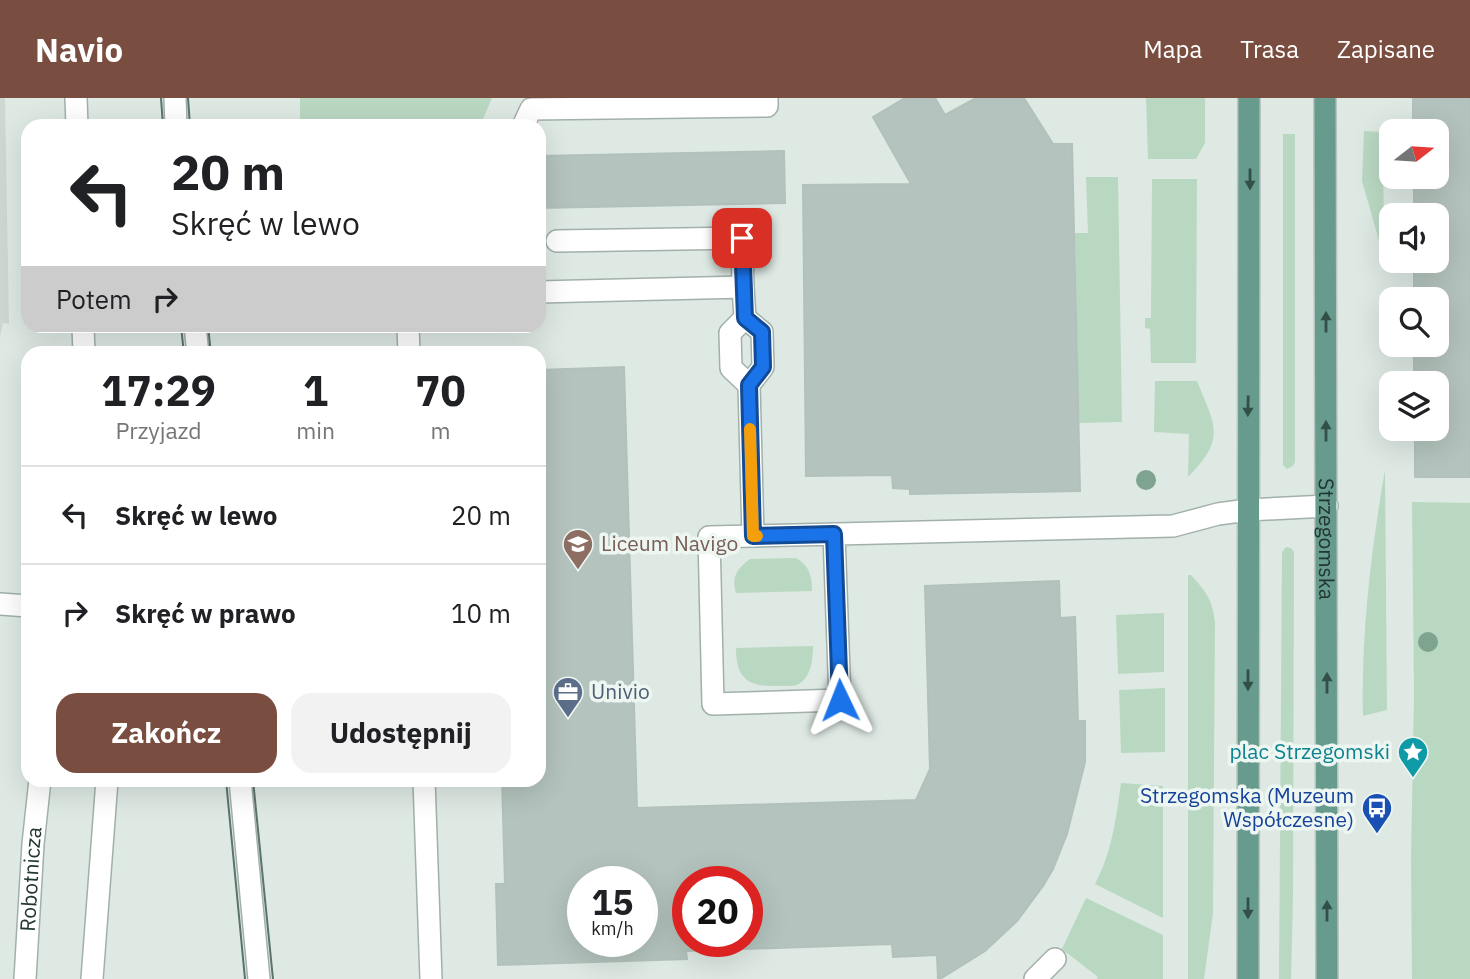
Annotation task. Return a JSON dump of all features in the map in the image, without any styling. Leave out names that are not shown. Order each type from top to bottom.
[{"type":"main road","points":[[1248,979],[1249,98]]},
{"type":"main road","name":"Strzegomska","points":[[1325,98],[1327,979]]},
{"type":"street","points":[[76,98],[77,119]]},
{"type":"street","points":[[174,98],[176,119]]},
{"type":"street","points":[[526,119],[531,109],[767,106],[767,98]]},
{"type":"street","points":[[557,241],[742,238],[745,318],[762,332],[763,367],[749,385],[753,536]]},
{"type":"street","points":[[546,292],[743,287]]},
{"type":"street","points":[[745,318],[730,333],[731,368],[749,385]]},
{"type":"street","points":[[834,534],[840,700],[713,704],[709,537],[753,536],[834,534],[1173,526],[1218,514],[1248,510],[1326,506]]},
{"type":"street","points":[[0,604],[21,606]]},
{"type":"street","name":"Robotnicza","points":[[25,979],[39,787]]},
{"type":"street","points":[[92,979],[106,787]]},
{"type":"street","points":[[241,787],[259,979]]},
{"type":"street","points":[[424,787],[432,979]]},
{"type":"street","points":[[1035,979],[1055,959]]},
{"type":"shaded area","points":[[0,98],[5,98],[9,324],[3,323],[0,337]]},
{"type":"green space","points":[[300,98],[492,98],[483,119],[300,119]]},
{"type":"green space","points":[[1146,98],[1205,98],[1205,143],[1196,159],[1148,159]]},
{"type":"green space","points":[[1364,131],[1379,132],[1379,189],[1383,189],[1384,203],[1379,203],[1379,240],[1362,181]]},
{"type":"green space","points":[[1283,134],[1295,134],[1295,462],[1287,469],[1283,465]]},
{"type":"green space","points":[[1086,177],[1118,177],[1122,422],[1079,423],[1075,233],[1088,233]]},
{"type":"green space","points":[[1152,179],[1197,179],[1196,363],[1151,363],[1150,329],[1145,328],[1145,318],[1151,318]]},
{"type":"green space","points":[[1155,381],[1197,381],[1209,410],[1214,431],[1213,441],[1200,464],[1188,477],[1189,434],[1154,432]]},
{"type":"green space","points":[[1385,470],[1387,710],[1363,716],[1368,593]]},
{"type":"green space","points":[[1412,502],[1470,503],[1470,979],[1412,979]]},
{"type":"green space","points":[[1286,547],[1294,552],[1293,897],[1291,979],[1279,979],[1282,552]]},
{"type":"green space","points":[[796,558],[809,572],[812,591],[736,593],[736,574],[750,559]]},
{"type":"green space","points":[[1188,575],[1191,575],[1208,596],[1215,622],[1213,913],[1204,979],[1188,979]]},
{"type":"green space","points":[[1164,613],[1164,672],[1118,674],[1116,615]]},
{"type":"green space","points":[[813,646],[808,674],[796,685],[769,686],[752,683],[738,668],[736,648]]},
{"type":"green space","points":[[1165,688],[1165,752],[1121,753],[1119,690]]},
{"type":"green space","points":[[1121,783],[1163,786],[1163,918],[1095,884],[1109,847]]},
{"type":"green space","points":[[1086,898],[1163,935],[1163,979],[1097,979],[1098,977],[1062,949]]},
{"type":"building","points":[[905,98],[935,98],[945,115],[976,98],[1024,98],[1053,144],[1072,144],[1080,491],[910,494],[910,489],[893,488],[892,475],[806,476],[803,185],[911,184],[873,117]]},
{"type":"building","points":[[1413,98],[1470,98],[1470,477],[1415,477],[1415,441],[1449,441],[1449,371],[1414,371],[1414,357],[1449,357],[1449,287],[1414,287],[1414,273],[1449,273],[1449,203],[1414,203],[1414,189],[1449,189],[1449,119],[1413,119]]},
{"type":"building","points":[[784,151],[785,203],[546,208],[546,156]]},
{"type":"building","points":[[624,367],[637,808],[916,800],[930,769],[925,586],[1059,581],[1060,618],[1075,617],[1078,721],[1085,721],[1085,762],[1067,834],[1053,869],[1017,921],[985,951],[940,979],[937,955],[893,957],[892,944],[763,948],[763,866],[672,866],[672,957],[687,959],[498,965],[496,884],[505,884],[502,787],[546,787],[546,370]]},
{"type":"tram line","points":[[161,98],[162,119]]},
{"type":"tram line","points":[[188,98],[190,119]]},
{"type":"tram line","points":[[182,333],[183,346]]},
{"type":"tram line","points":[[209,333],[210,346]]},
{"type":"tram line","points":[[227,787],[245,979]]},
{"type":"tram line","points":[[254,787],[273,979]]},
{"type":"slow traffic","points":[[750,429],[753,536],[757,536]]},
{"type":"place","name":"Liceum Navigo","points":[[578,571]]},
{"type":"place","name":"Univio","points":[[568,719]]},
{"type":"place","name":"plac Strzegomski","points":[[1413,779]]},
{"type":"place","name":"Strzegomska (Muzeum Współczesne)","points":[[1377,835]]},
{"type":"route","points":[[742,238],[745,318],[762,332],[763,367],[749,385],[753,536],[834,534],[840,700]]}]
